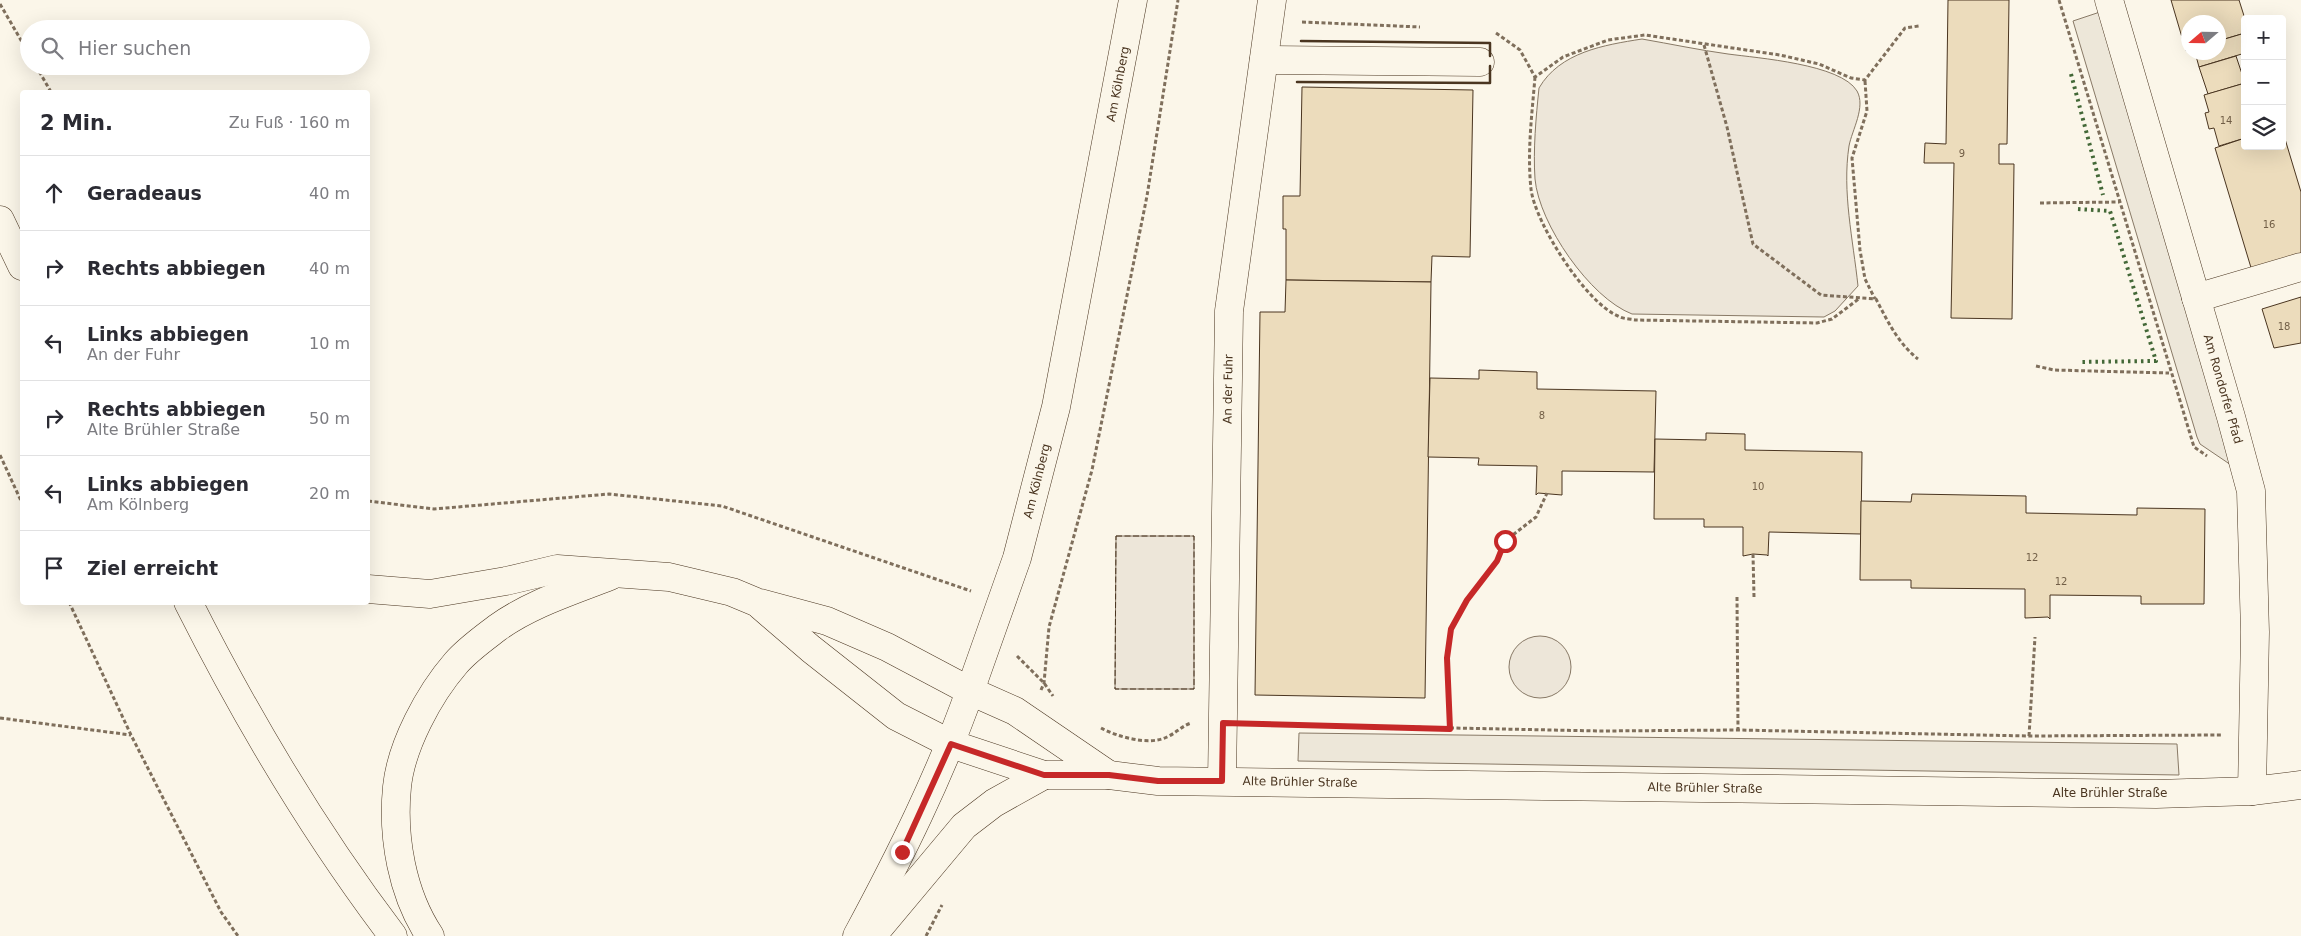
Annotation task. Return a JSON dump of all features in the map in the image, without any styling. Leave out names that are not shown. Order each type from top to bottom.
[{"type":"main road","name":"Am Kölnberg","points":[[857,936],[902,852],[951,744],[1017,558],[1056,407],[1133,0]]},
{"type":"main road","name":"Am Rondorfer Pfad","points":[[2109,0],[2250,491],[2255,632],[2252,791]]},
{"type":"main road","name":"An der Fuhr","points":[[1222,781],[1229,311],[1270,10]]},
{"type":"main road","points":[[1264,60],[1480,62]]},
{"type":"main road","points":[[0,220],[20,262]]},
{"type":"main road","points":[[2196,298],[2301,267]]},
{"type":"main road","points":[[370,589],[430,594],[506,581],[557,569],[669,577],[732,592],[756,602]]},
{"type":"main road","points":[[430,936],[408,894],[399,855],[396,820],[397,786],[405,755],[419,719],[457,662],[498,628],[530,609],[616,573]]},
{"type":"main road","name":"Alte Brühler Straße","points":[[756,602],[827,621],[887,647],[970,691],[1015,711],[1109,775]]},
{"type":"main road","name":"Alte Brühler Straße","points":[[756,602],[811,649],[896,716],[951,744],[1044,775],[1109,775],[1158,781],[2156,794],[2252,791],[2301,785]]},
{"type":"main road","points":[[190,605],[218,661],[286,780],[325,842],[393,936]]},
{"type":"main road","name":"Alte Brühler Straße","points":[[872,936],[964,826],[994,803],[1044,775]]},
{"type":"path","points":[[1044,683],[1049,627],[1092,470],[1147,196],[1178,0]]},
{"type":"path","points":[[2059,0],[2170,373],[2194,447],[2209,458]]},
{"type":"path","points":[[0,4],[20,38]]},
{"type":"path","points":[[1270,10],[1422,27]]},
{"type":"path","points":[[1918,359],[1906,349],[1893,331],[1865,279],[1860,250],[1852,158],[1867,112],[1865,80],[1905,28],[1919,26]]},
{"type":"path","points":[[1493,32],[1500,34],[1520,50],[1535,78],[1530,136],[1531,189],[1538,216],[1552,242],[1575,277],[1617,316],[1636,320],[1817,323],[1832,319],[1860,298]]},
{"type":"path","points":[[1535,78],[1563,57],[1608,40],[1646,35],[1780,55],[1819,64],[1851,78],[1865,80]]},
{"type":"path","points":[[1704,45],[1727,127],[1752,244],[1822,295],[1876,299]]},
{"type":"path","points":[[41,75],[50,90]]},
{"type":"path","points":[[2040,203],[2119,202]]},
{"type":"path","points":[[2036,366],[2054,370],[2170,373]]},
{"type":"path","points":[[0,455],[20,499]]},
{"type":"path","points":[[1450,729],[1447,658],[1451,629],[1467,600],[1497,561],[1505,541],[1536,517],[1547,493]]},
{"type":"path","points":[[370,501],[434,509],[609,494],[722,506],[1002,601]]},
{"type":"path","points":[[1753,554],[1754,597]]},
{"type":"path","points":[[1737,598],[1738,730]]},
{"type":"path","points":[[70,605],[131,735],[221,912],[238,936]]},
{"type":"path","points":[[992,632],[1044,683],[1055,699]]},
{"type":"path","points":[[2029,736],[2035,637]]},
{"type":"path","points":[[0,718],[131,735]]},
{"type":"path","points":[[1093,724],[1110,733],[1156,740],[1166,737],[1190,723],[1450,729],[1738,730],[2029,736],[2253,735]]},
{"type":"shaded area","points":[[2100,12],[2234,467],[2200,444],[2197,437],[2073,21]]},
{"type":"shaded area","points":[[1642,39],[1817,68],[1834,74],[1848,82],[1857,91],[1860,104],[1858,118],[1849,146],[1847,198],[1858,286],[1835,311],[1824,317],[1632,314],[1616,305],[1600,292],[1569,257],[1546,217],[1535,179],[1536,122],[1539,88],[1548,76],[1571,58],[1598,48]]},
{"type":"shaded area","points":[[1116,536],[1194,536],[1194,689],[1115,689]]},
{"type":"shaded area","points":[[1540,636],[1557,641],[1562,645],[1566,650],[1571,667],[1566,684],[1562,689],[1557,693],[1540,698],[1523,693],[1518,689],[1514,684],[1509,667],[1514,650],[1518,645],[1523,641]]},
{"type":"shaded area","points":[[1299,733],[2177,744],[2179,775],[1298,761]]},
{"type":"building","points":[[1948,0],[2009,0],[2007,144],[1999,144],[1999,164],[2014,164],[2012,319],[1951,318],[1954,163],[1924,163],[1925,143],[1946,144]]},
{"type":"building","points":[[2171,0],[2239,0],[2244,15],[2241,15],[2241,34],[2226,39],[2226,15],[2181,15],[2181,34]]},
{"type":"building","points":[[2241,34],[2241,54],[2226,59],[2226,39]]},
{"type":"building","points":[[2236,56],[2241,71],[2241,84],[2208,94],[2199,67]]},
{"type":"building","points":[[2197,60],[2222,60],[2199,67]]},
{"type":"building","points":[[2241,84],[2241,139],[2219,146],[2214,128],[2209,129],[2205,113],[2209,112],[2204,95]]},
{"type":"building","points":[[1302,87],[1473,90],[1470,257],[1432,256],[1431,282],[1286,280],[1286,229],[1283,229],[1283,196],[1300,196]]},
{"type":"building","points":[[2241,139],[2241,150],[2286,150],[2286,142],[2301,192],[2301,257],[2252,271],[2215,148]]},
{"type":"building","points":[[1286,280],[1431,282],[1425,698],[1255,695],[1260,312],[1285,312]]},
{"type":"building","points":[[2301,297],[2301,343],[2274,348],[2262,309]]},
{"type":"building","points":[[1479,370],[1537,372],[1537,389],[1656,391],[1654,472],[1562,471],[1562,495],[1538,493],[1536,495],[1537,466],[1478,465],[1479,458],[1428,457],[1430,378],[1479,379]]},
{"type":"building","points":[[1706,433],[1745,434],[1745,450],[1862,452],[1861,534],[1769,532],[1768,556],[1753,554],[1743,556],[1743,527],[1704,527],[1704,519],[1654,519],[1655,439],[1706,440]]},
{"type":"building","points":[[1912,494],[2026,496],[2026,513],[2137,515],[2137,508],[2205,509],[2204,604],[2141,604],[2141,596],[2050,595],[2050,619],[2048,617],[2025,618],[2025,589],[1911,588],[1911,580],[1860,580],[1861,501],[1911,502]]},
{"type":"hedge","points":[[2071,74],[2103,195]]},
{"type":"hedge","points":[[2078,209],[2110,211],[2156,361],[2079,362]]},
{"type":"fence","points":[[1116,536],[1194,536],[1194,689],[1115,689],[1116,536]]},
{"type":"wall","points":[[1301,41],[1490,43],[1490,56]]},
{"type":"wall","points":[[1297,82],[1490,83],[1490,66]]},
{"type":"route","points":[[902,852],[951,744],[1044,775],[1109,775],[1158,781],[1222,781],[1223,723],[1450,729],[1447,658],[1451,629],[1467,600],[1497,561],[1505,541]]}]
